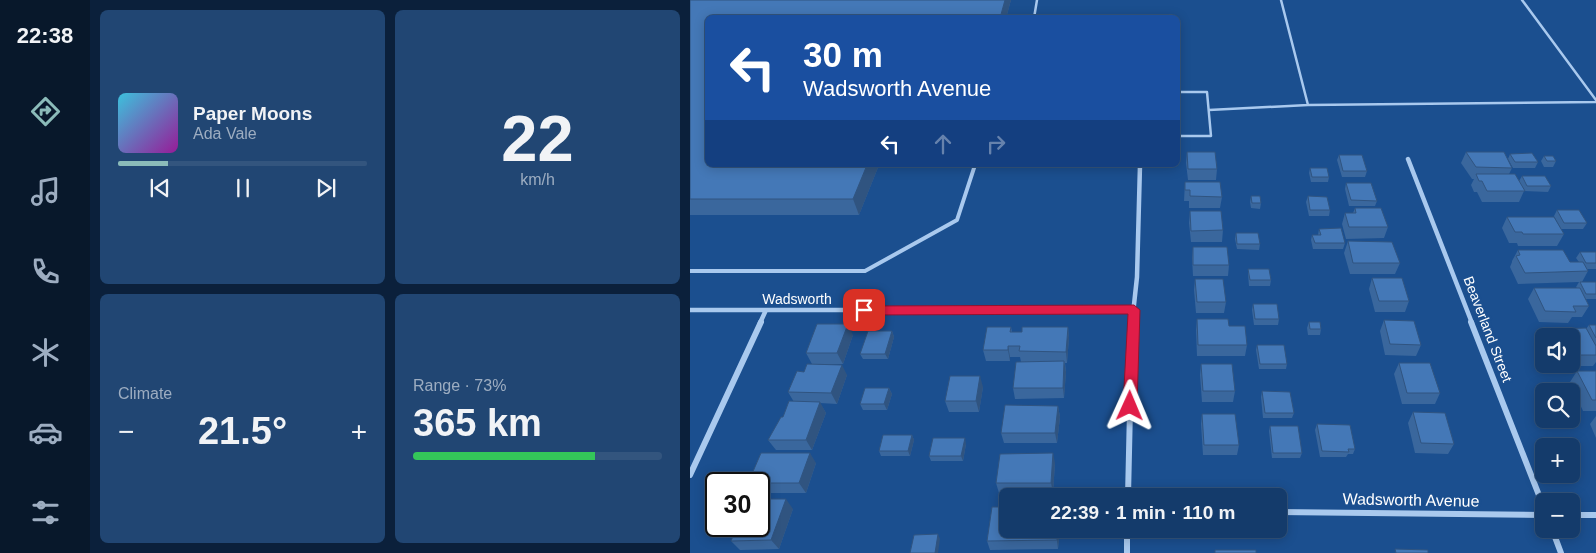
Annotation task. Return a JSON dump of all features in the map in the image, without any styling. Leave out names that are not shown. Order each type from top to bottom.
[{"type":"street","name":"Beaverland Street","points":[[1408,160],[1538,493]]},
{"type":"street","points":[[1128,488],[1140,167]]},
{"type":"street","name":"Wadsworth","points":[[690,310],[1134,310]]},
{"type":"street","points":[[690,475],[766,310]]},
{"type":"street","name":"Wadsworth Avenue","points":[[1287,512],[1535,514]]},
{"type":"street","points":[[1580,515],[1596,515]]},
{"type":"street","points":[[1127,553],[1128,538]]},
{"type":"street","points":[[1555,538],[1561,553]]},
{"type":"lane","points":[[1034,15],[1037,0]]},
{"type":"lane","points":[[1281,0],[1308,105]]},
{"type":"lane","points":[[1522,0],[1596,101]]},
{"type":"lane","points":[[1180,92],[1208,92],[1210,136],[1180,136]]},
{"type":"lane","points":[[1209,110],[1308,105],[1596,101]]},
{"type":"lane","points":[[690,271],[865,271],[957,220],[974,167]]},
{"type":"building","points":[[690,0],[1005,0],[1001,15],[705,15],[705,167],[866,167],[853,199],[690,199]]},
{"type":"building","points":[[1187,152],[1215,152],[1217,169],[1188,169]]},
{"type":"building","points":[[1466,152],[1504,152],[1512,168],[1476,167]]},
{"type":"building","points":[[1532,153],[1538,162],[1515,162],[1510,154]]},
{"type":"building","points":[[1339,155],[1362,155],[1367,171],[1343,171]]},
{"type":"building","points":[[1544,156],[1553,156],[1556,161],[1547,161]]},
{"type":"building","points":[[1310,168],[1327,168],[1329,177],[1312,177]]},
{"type":"building","points":[[1476,174],[1515,174],[1525,191],[1487,191]]},
{"type":"building","points":[[1522,176],[1545,176],[1551,186],[1527,186]]},
{"type":"building","points":[[1185,182],[1220,182],[1222,197],[1190,196],[1190,190],[1185,190]]},
{"type":"building","points":[[1346,183],[1371,183],[1377,201],[1351,200]]},
{"type":"building","points":[[1251,196],[1260,196],[1261,203],[1252,203]]},
{"type":"building","points":[[1308,196],[1327,197],[1330,210],[1310,210]]},
{"type":"building","points":[[1355,208],[1381,208],[1388,227],[1349,227],[1345,213],[1356,213]]},
{"type":"building","points":[[1557,210],[1579,210],[1587,223],[1564,223]]},
{"type":"building","points":[[1190,211],[1221,211],[1223,230],[1191,231]]},
{"type":"building","points":[[1507,217],[1554,217],[1564,234],[1523,234],[1522,232],[1515,232]]},
{"type":"building","points":[[1341,228],[1345,243],[1315,243],[1312,235],[1321,235],[1319,229]]},
{"type":"building","points":[[1236,233],[1258,233],[1260,244],[1237,244]]},
{"type":"building","points":[[1348,241],[1392,242],[1400,263],[1353,263]]},
{"type":"building","points":[[1193,247],[1227,247],[1229,265],[1193,265]]},
{"type":"building","points":[[1518,250],[1563,250],[1570,262],[1583,262],[1588,271],[1525,273],[1516,256],[1520,255]]},
{"type":"building","points":[[1580,252],[1596,252],[1596,263],[1586,263]]},
{"type":"building","points":[[1248,269],[1269,269],[1271,280],[1250,280]]},
{"type":"building","points":[[1372,278],[1402,278],[1409,301],[1379,301]]},
{"type":"building","points":[[1195,279],[1223,279],[1226,302],[1197,302]]},
{"type":"building","points":[[1580,282],[1596,282],[1596,294],[1586,294]]},
{"type":"building","points":[[1534,288],[1580,288],[1589,306],[1573,306],[1576,312],[1545,311]]},
{"type":"building","points":[[1253,304],[1277,304],[1279,319],[1255,319]]},
{"type":"building","points":[[1197,319],[1228,319],[1229,326],[1245,326],[1247,345],[1198,345]]},
{"type":"building","points":[[1384,320],[1414,321],[1421,345],[1390,344]]},
{"type":"building","points":[[1309,322],[1320,322],[1321,329],[1310,329]]},
{"type":"building","points":[[817,324],[848,324],[837,353],[806,353]]},
{"type":"building","points":[[1589,325],[1596,325],[1596,338]]},
{"type":"building","points":[[987,327],[1011,327],[1010,332],[1022,332],[1022,327],[1068,327],[1066,352],[1019,351],[1020,346],[1008,346],[1008,350],[983,350]]},
{"type":"building","points":[[1580,328],[1586,328],[1596,346],[1596,355],[1580,355]]},
{"type":"building","points":[[868,331],[892,331],[885,354],[860,354]]},
{"type":"building","points":[[1257,345],[1284,345],[1287,364],[1260,364]]},
{"type":"building","points":[[1064,361],[1063,388],[1013,388],[1016,362]]},
{"type":"building","points":[[1399,363],[1430,363],[1440,393],[1407,393]]},
{"type":"building","points":[[807,364],[842,365],[831,393],[788,392],[797,371],[804,372]]},
{"type":"building","points":[[1201,364],[1232,364],[1235,391],[1203,391]]},
{"type":"building","points":[[1580,371],[1596,371],[1596,400],[1592,400],[1578,373]]},
{"type":"building","points":[[950,376],[980,376],[976,401],[945,401]]},
{"type":"building","points":[[865,388],[889,388],[884,404],[860,404]]},
{"type":"building","points":[[1262,391],[1290,392],[1294,413],[1265,413]]},
{"type":"building","points":[[789,401],[820,402],[806,440],[768,440],[781,417],[783,417]]},
{"type":"building","points":[[1005,405],[1058,406],[1055,433],[1001,433]]},
{"type":"building","points":[[1413,412],[1445,413],[1454,444],[1421,443]]},
{"type":"building","points":[[1202,414],[1235,414],[1239,445],[1204,445]]},
{"type":"building","points":[[1317,424],[1350,425],[1355,449],[1348,449],[1349,452],[1322,451]]},
{"type":"building","points":[[1270,426],[1298,426],[1302,453],[1273,453]]},
{"type":"building","points":[[883,435],[912,435],[908,451],[879,451]]},
{"type":"building","points":[[933,438],[965,438],[961,456],[929,456]]},
{"type":"building","points":[[761,453],[810,453],[799,483],[770,483],[770,472],[753,472]]},
{"type":"building","points":[[1053,453],[1051,483],[996,483],[1000,454]]},
{"type":"building","points":[[770,499],[786,499],[771,540],[731,541],[733,537],[770,537]]},
{"type":"building","points":[[992,507],[999,507],[999,538],[1057,538],[1057,540],[987,541]]},
{"type":"building","points":[[938,534],[935,553],[910,553],[914,535]]},
{"type":"building","points":[[1395,549],[1428,550],[1428,553],[1396,553]]},
{"type":"building","points":[[1215,550],[1256,550],[1256,553],[1215,553]]},
{"type":"route","points":[[864,310],[1134,310],[1131,334],[1130,406]]}]
